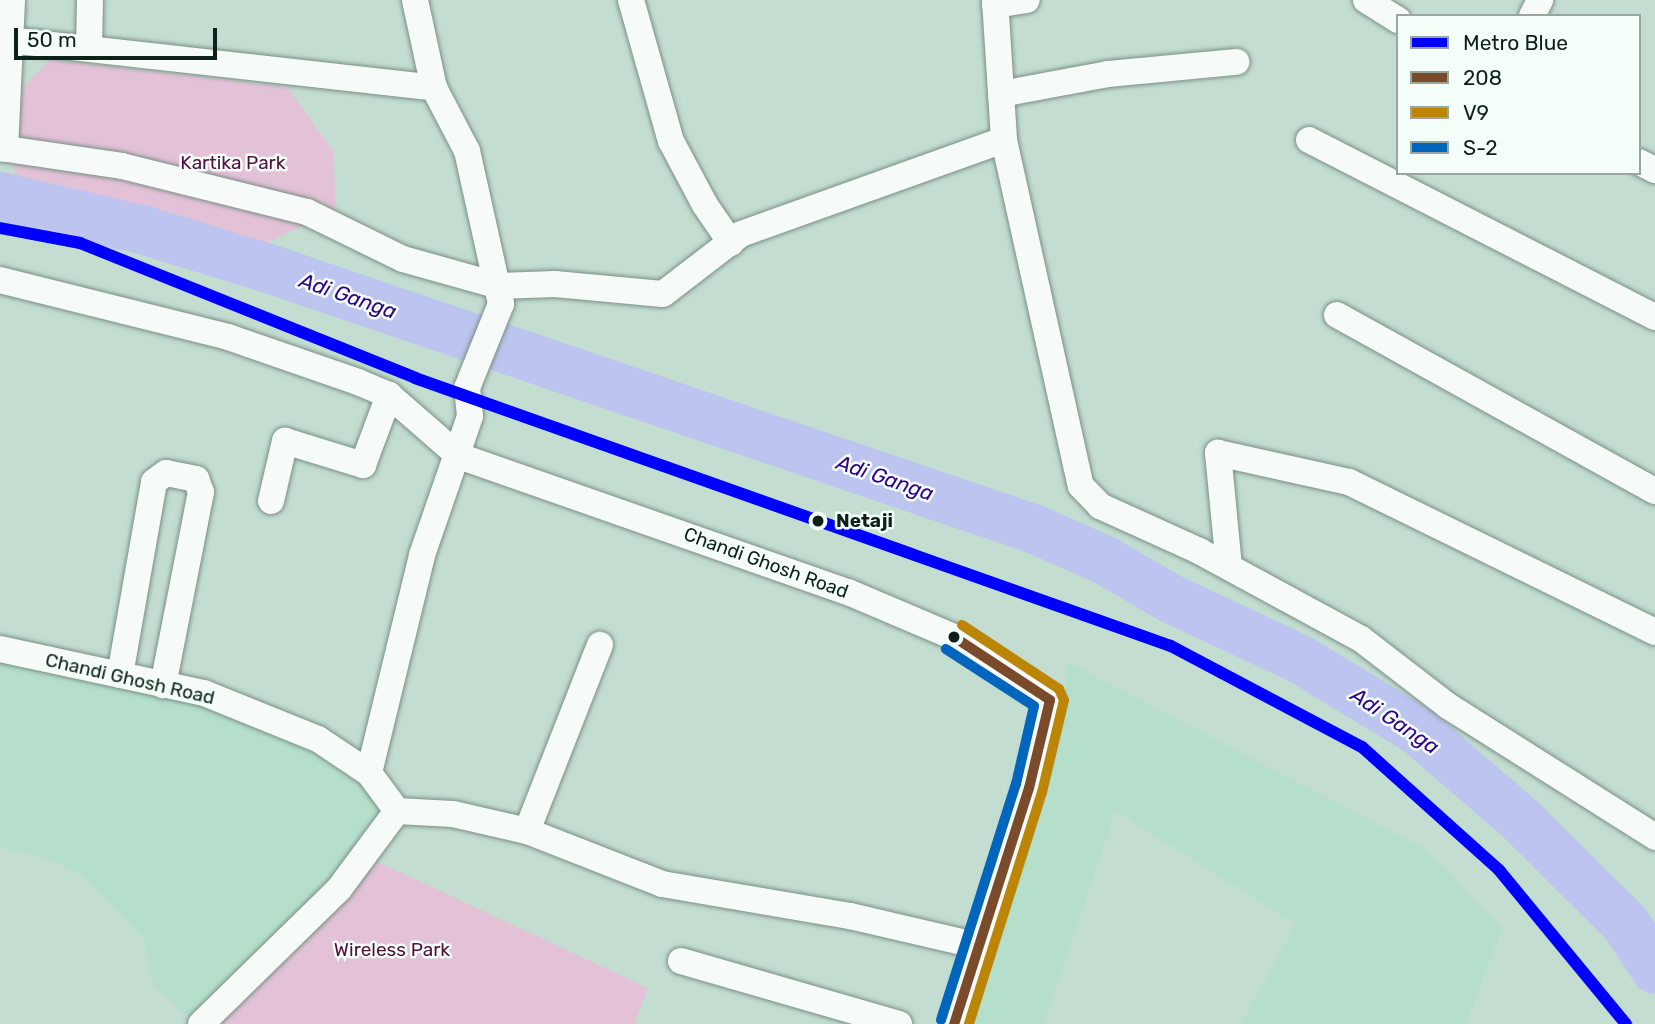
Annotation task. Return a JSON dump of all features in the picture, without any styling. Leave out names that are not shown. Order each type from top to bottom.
[{"type":"street","points":[[12,0],[6,39],[2,148],[122,166],[307,212],[403,258],[500,295],[555,284],[663,294],[736,238],[800,212],[1004,141]]},
{"type":"street","points":[[89,48],[90,0]]},
{"type":"street","points":[[369,774],[422,555],[459,456],[470,416],[467,388],[500,295],[467,151],[434,88],[415,0]]},
{"type":"street","points":[[631,0],[671,141],[736,238]]},
{"type":"street","points":[[1027,0],[995,3],[1004,141],[1081,486],[1100,506],[1229,567],[1361,639],[1448,706],[1655,837]]},
{"type":"street","points":[[1366,0],[1396,19]]},
{"type":"street","points":[[6,39],[434,88]]},
{"type":"street","points":[[1001,94],[1108,74],[1236,62]]},
{"type":"street","points":[[1309,140],[1655,317]]},
{"type":"street","points":[[0,280],[228,337],[389,395],[459,456]]},
{"type":"street","points":[[1337,315],[1655,491]]},
{"type":"street","points":[[271,502],[285,441],[363,465],[389,395]]},
{"type":"street","points":[[1229,567],[1219,453],[1349,482],[1655,632]]},
{"type":"street","name":"Chandi Ghosh Road","points":[[459,456],[848,592],[954,637],[1050,700],[1029,788],[954,1024]]},
{"type":"street","points":[[120,675],[154,482],[166,473],[186,477],[196,480],[201,492],[163,684]]},
{"type":"street","points":[[527,831],[600,645]]},
{"type":"street","name":"Chandi Ghosh Road","points":[[0,649],[204,694],[318,739],[369,774],[397,811]]},
{"type":"street","points":[[201,1024],[339,889],[397,811],[453,814],[527,831],[662,884],[850,916],[979,946]]},
{"type":"street","points":[[681,961],[899,1024]]},
{"type":"shaded area","points":[[0,658],[202,705],[315,744],[365,780],[387,813],[334,886],[193,1021],[154,986],[143,938],[83,876],[48,858],[0,848]]},
{"type":"shaded area","points":[[1069,663],[1427,850],[1502,929],[1466,1024],[1241,1024],[1296,924],[1116,811],[1044,1024],[969,1024],[1050,777]]},
{"type":"green space","name":"Kartika Park","points":[[50,60],[287,87],[333,151],[336,211],[246,252],[19,193],[1,108]]},
{"type":"green space","name":"Wireless Park","points":[[376,861],[648,988],[634,1024],[215,1024]]},
{"type":"waterway","name":"Adi Ganga","points":[[0,196],[141,229],[271,269],[1035,529],[1105,560],[1170,598],[1300,659],[1417,730],[1519,818],[1625,923],[1655,969]]},
{"type":"metro line","name":"Blue","points":[[0,228],[80,243],[415,378],[1171,646],[1362,747],[1499,870],[1626,1024]]},
{"type":"transit line","name":"V9","points":[[962,625],[1059,689],[1064,700],[1042,792],[969,1024]]},
{"type":"transit line","name":"208","points":[[954,637],[1050,700],[1029,788],[954,1024]]},
{"type":"transit line","name":"S-2","points":[[941,1020],[1016,784],[1034,706],[946,649]]},
{"type":"place","name":"Netaji","points":[[818,521]]}]
